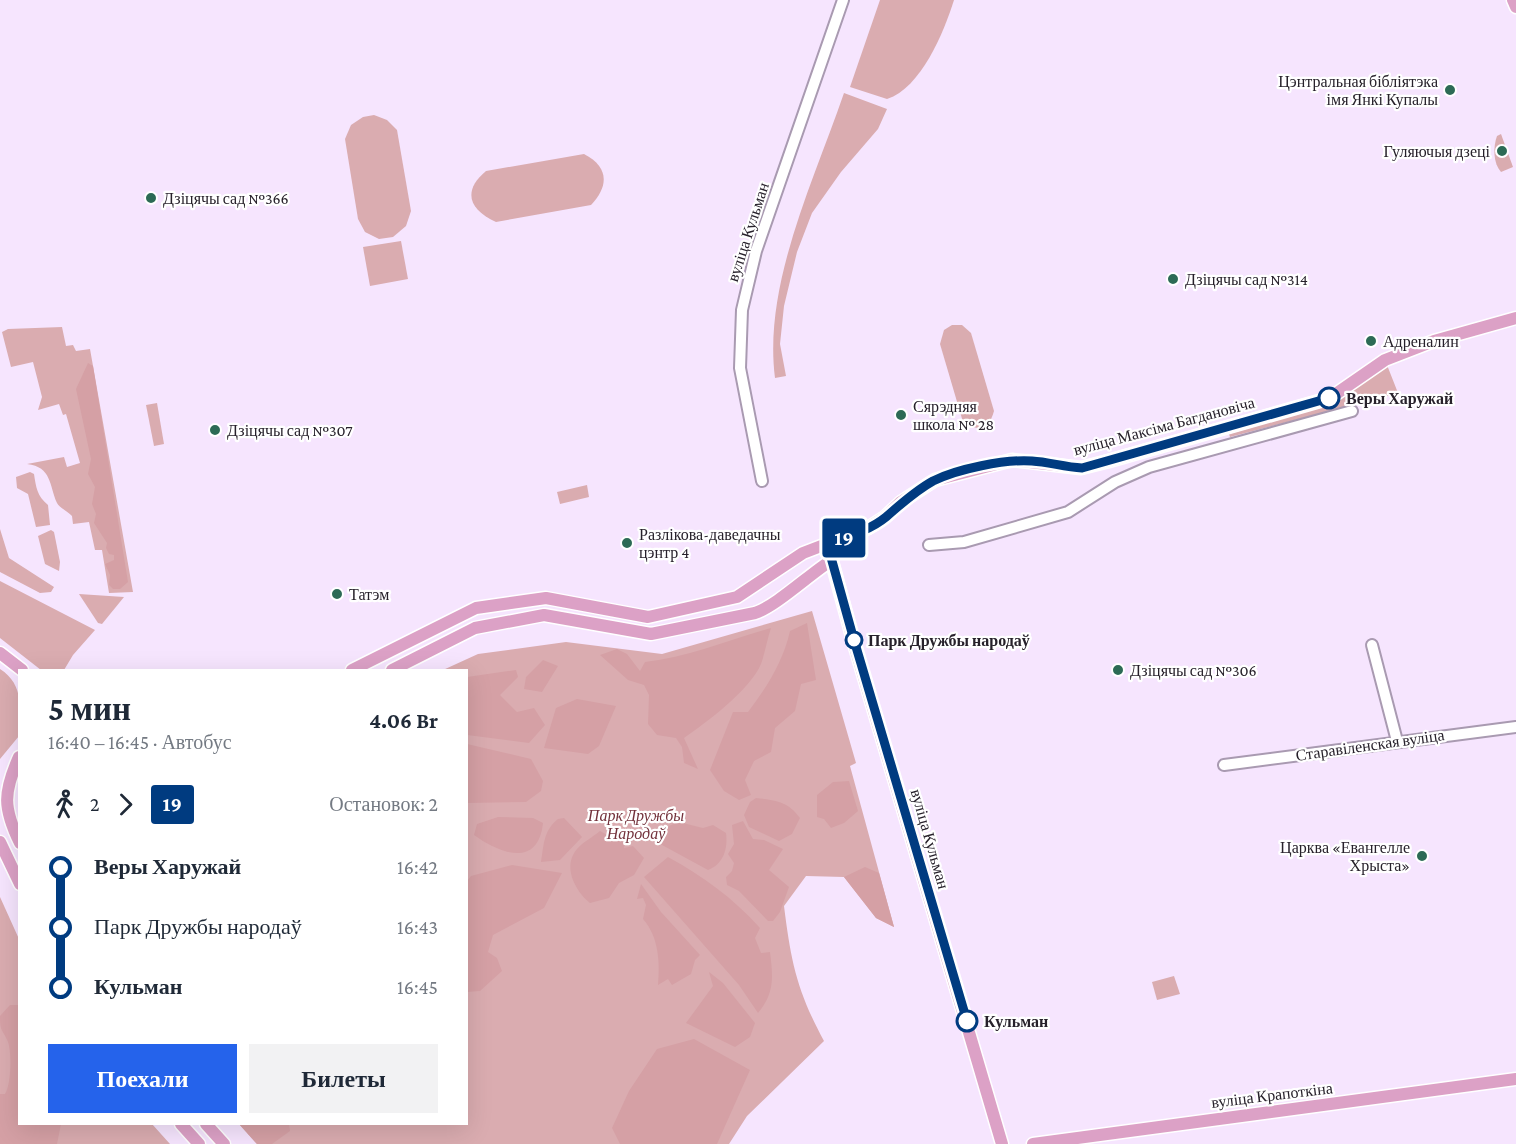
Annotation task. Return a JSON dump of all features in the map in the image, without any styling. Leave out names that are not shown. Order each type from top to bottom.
[{"type":"main road","points":[[1514,0],[1516,7]]},
{"type":"main road","name":"вуліца Максіма Багдановіча","points":[[354,669],[476,608],[546,598],[648,616],[737,597],[803,553],[868,528],[885,517],[901,502],[935,480],[1012,460],[1082,468],[1109,461],[1330,398],[1385,360],[1434,341],[1516,318]]},
{"type":"main road","name":"вуліца Кульман","points":[[827,543],[1002,1144]]},
{"type":"main road","points":[[394,669],[475,628],[544,615],[651,634],[755,613],[764,610],[809,574],[832,560]]},
{"type":"main road","points":[[5,656],[23,669]]},
{"type":"main road","points":[[0,771],[18,758]]},
{"type":"main road","points":[[18,759],[8,782],[5,801],[18,837]]},
{"type":"main road","points":[[0,842],[18,880]]},
{"type":"main road","name":"вуліца Крапоткіна","points":[[1033,1144],[1516,1079]]},
{"type":"main road","points":[[183,1125],[200,1144]]},
{"type":"main road","points":[[207,1125],[224,1144]]},
{"type":"street","name":"вуліца Кульман","points":[[762,481],[740,368],[742,310],[756,251],[843,0]]},
{"type":"street","points":[[929,545],[964,542],[1068,512],[1134,473],[1352,411]]},
{"type":"street","points":[[1372,645],[1397,741]]},
{"type":"street","name":"Старавіленская вуліца","points":[[1224,765],[1516,727]]},
{"type":"green space","points":[[880,0],[954,0],[944,27],[921,71],[899,93],[887,99],[850,87]]},
{"type":"green space","points":[[844,93],[887,109],[878,129],[841,172],[812,213],[797,252],[784,306],[780,344],[786,376],[775,378],[773,342],[776,306],[784,270],[806,197]]},
{"type":"green space","points":[[374,115],[387,120],[397,130],[411,211],[406,226],[393,237],[379,239],[365,232],[358,219],[345,139],[351,125],[363,117]]},
{"type":"green space","points":[[1501,134],[1513,167],[1501,172],[1496,164],[1494,150],[1497,136]]},
{"type":"green space","points":[[584,154],[598,165],[604,177],[601,191],[591,205],[496,222],[480,212],[472,200],[471,193],[474,186],[478,178],[486,171]]},
{"type":"green space","points":[[401,241],[408,279],[370,286],[363,247]]},
{"type":"green space","points":[[952,325],[962,325],[971,333],[994,411],[989,422],[982,427],[973,427],[963,422],[940,344],[944,330]]},
{"type":"green space","points":[[62,327],[66,346],[73,345],[76,351],[90,349],[133,592],[109,593],[102,550],[95,550],[89,522],[73,524],[72,516],[57,503],[45,473],[27,464],[64,457],[67,467],[80,463],[66,414],[63,415],[59,404],[38,410],[42,397],[33,362],[11,367],[2,332],[8,329]]},
{"type":"green space","points":[[1387,365],[1398,393],[1230,437],[1229,434],[1333,404]]},
{"type":"green space","points":[[157,403],[164,444],[154,446],[146,405]]},
{"type":"green space","points":[[30,472],[34,474],[39,495],[48,505],[50,525],[36,527],[28,494],[17,488],[16,477]]},
{"type":"green space","points":[[587,485],[589,497],[560,504],[557,492]]},
{"type":"green space","points":[[0,529],[9,558],[54,587],[51,592],[40,593],[0,572]]},
{"type":"green space","points":[[51,530],[54,532],[60,562],[59,571],[45,564],[38,536]]},
{"type":"green space","points":[[0,581],[95,630],[73,655],[65,669],[40,669],[0,638]]},
{"type":"green space","points":[[79,594],[124,597],[102,624],[98,623]]},
{"type":"green space","name":"Парк Дружбы Народаў","points":[[812,611],[856,763],[850,766],[894,927],[876,918],[844,877],[806,876],[784,906],[796,976],[807,1007],[824,1041],[747,1116],[729,1144],[257,1144],[240,1125],[468,1125],[468,669],[445,669],[478,654],[566,642],[662,654]]},
{"type":"green space","points":[[0,669],[8,675],[17,690],[18,737],[0,759]]},
{"type":"green space","points":[[0,897],[18,937],[18,1125],[153,1125],[170,1144],[0,1144]]},
{"type":"green space","points":[[1174,976],[1180,994],[1157,1000],[1152,982]]},
{"type":"shaded area","points":[[88,363],[93,366],[128,582],[120,589],[113,589],[109,585],[110,575],[105,564],[114,560],[114,555],[109,554],[106,548],[107,543],[94,523],[96,514],[92,504],[95,487],[88,474],[91,459],[76,389]]},
{"type":"shaded area","points":[[807,623],[816,680],[801,684],[795,711],[775,728],[771,752],[754,761],[745,780],[751,795],[739,800],[724,791],[710,770],[733,712],[748,712],[774,674],[790,631]]},
{"type":"shaded area","points":[[771,628],[761,664],[748,684],[716,714],[684,738],[698,769],[684,763],[682,747],[676,738],[657,735],[648,724],[649,695],[644,685],[628,680],[600,655],[617,649],[627,654],[640,671],[645,662],[693,652]]},
{"type":"shaded area","points":[[543,660],[558,666],[542,692],[524,689],[526,677]]},
{"type":"shaded area","points":[[516,670],[518,677],[500,695],[517,712],[534,708],[545,725],[529,743],[468,735],[468,677]]},
{"type":"shaded area","points":[[577,699],[616,706],[599,746],[588,754],[544,748],[556,708]]},
{"type":"shaded area","points":[[468,744],[531,759],[543,781],[541,791],[526,802],[468,803]]},
{"type":"shaded area","points":[[849,781],[858,811],[844,823],[831,828],[824,819],[817,817],[817,795],[833,782]]},
{"type":"shaded area","points":[[756,798],[781,802],[795,812],[800,818],[792,834],[779,841],[749,827],[744,815],[750,802]]},
{"type":"shaded area","points":[[498,817],[533,818],[543,823],[540,837],[534,847],[526,852],[506,851],[474,835],[477,824]]},
{"type":"shaded area","points":[[564,818],[582,837],[560,860],[541,862],[549,828],[558,819]]},
{"type":"shaded area","points":[[743,821],[753,839],[764,840],[783,849],[769,870],[789,887],[780,912],[773,921],[768,921],[739,891],[727,885],[726,877],[732,871],[734,863],[728,854],[734,844],[732,825]]},
{"type":"shaded area","points":[[679,822],[703,828],[713,825],[726,833],[724,855],[718,864],[708,870],[651,839],[661,829]]},
{"type":"shaded area","points":[[600,831],[611,837],[626,837],[624,848],[633,846],[644,858],[634,875],[619,883],[609,898],[590,903],[575,885],[571,863],[577,849]]},
{"type":"shaded area","points":[[668,857],[717,888],[760,928],[755,938],[761,953],[770,952],[772,984],[764,1006],[758,1013],[739,985],[644,877]]},
{"type":"shaded area","points":[[512,865],[562,873],[544,908],[493,935],[488,952],[497,958],[502,971],[480,991],[468,992],[468,880],[471,876]]},
{"type":"shaded area","points":[[865,867],[879,873],[894,927],[876,918],[844,877]]},
{"type":"shaded area","points":[[641,884],[661,912],[700,955],[695,960],[691,974],[672,985],[668,979],[658,985],[659,968],[655,942],[643,919],[646,905],[643,898],[637,899]]},
{"type":"shaded area","points":[[709,972],[723,983],[755,1023],[750,1037],[735,1047],[686,1023],[713,986]]},
{"type":"shaded area","points":[[10,1005],[18,1005],[18,1125],[61,1125],[57,1144],[0,1144],[0,1094],[5,1094],[7,1090],[10,1061],[9,1047],[1,1029],[0,1016]]},
{"type":"shaded area","points":[[694,1039],[750,1070],[717,1144],[620,1144],[612,1128],[629,1091],[657,1049]]},
{"type":"shaded area","points":[[240,1125],[289,1125],[290,1131],[272,1144],[257,1144]]},
{"type":"bus line","name":"19","points":[[967,1021],[827,543],[858,534],[935,480],[969,470],[1012,460],[1082,468],[1329,398]]},
{"type":"place","name":"Цэнтральная бібліятэка імя Янкі Купалы","points":[[1450,90]]},
{"type":"place","name":"Гуляючыя дзеці","points":[[1502,151]]},
{"type":"place","name":"Дзіцячы сад №366","points":[[151,198]]},
{"type":"place","name":"Дзіцячы сад №314","points":[[1173,279]]},
{"type":"place","name":"Адреналин","points":[[1371,341]]},
{"type":"place","name":"Веры Харужай","points":[[1329,398]]},
{"type":"place","name":"Сярэдняя школа № 28","points":[[901,415]]},
{"type":"place","name":"Дзіцячы сад №307","points":[[215,430]]},
{"type":"place","name":"Разлікова-даведачны цэнтр 4","points":[[627,543]]},
{"type":"place","name":"Татэм","points":[[337,594]]},
{"type":"place","name":"Парк Дружбы народаў","points":[[854,640]]},
{"type":"place","name":"Дзіцячы сад №306","points":[[1118,670]]},
{"type":"place","name":"Царква «Евангелле Хрыста»","points":[[1422,856]]},
{"type":"place","name":"Кульман","points":[[967,1021]]}]
